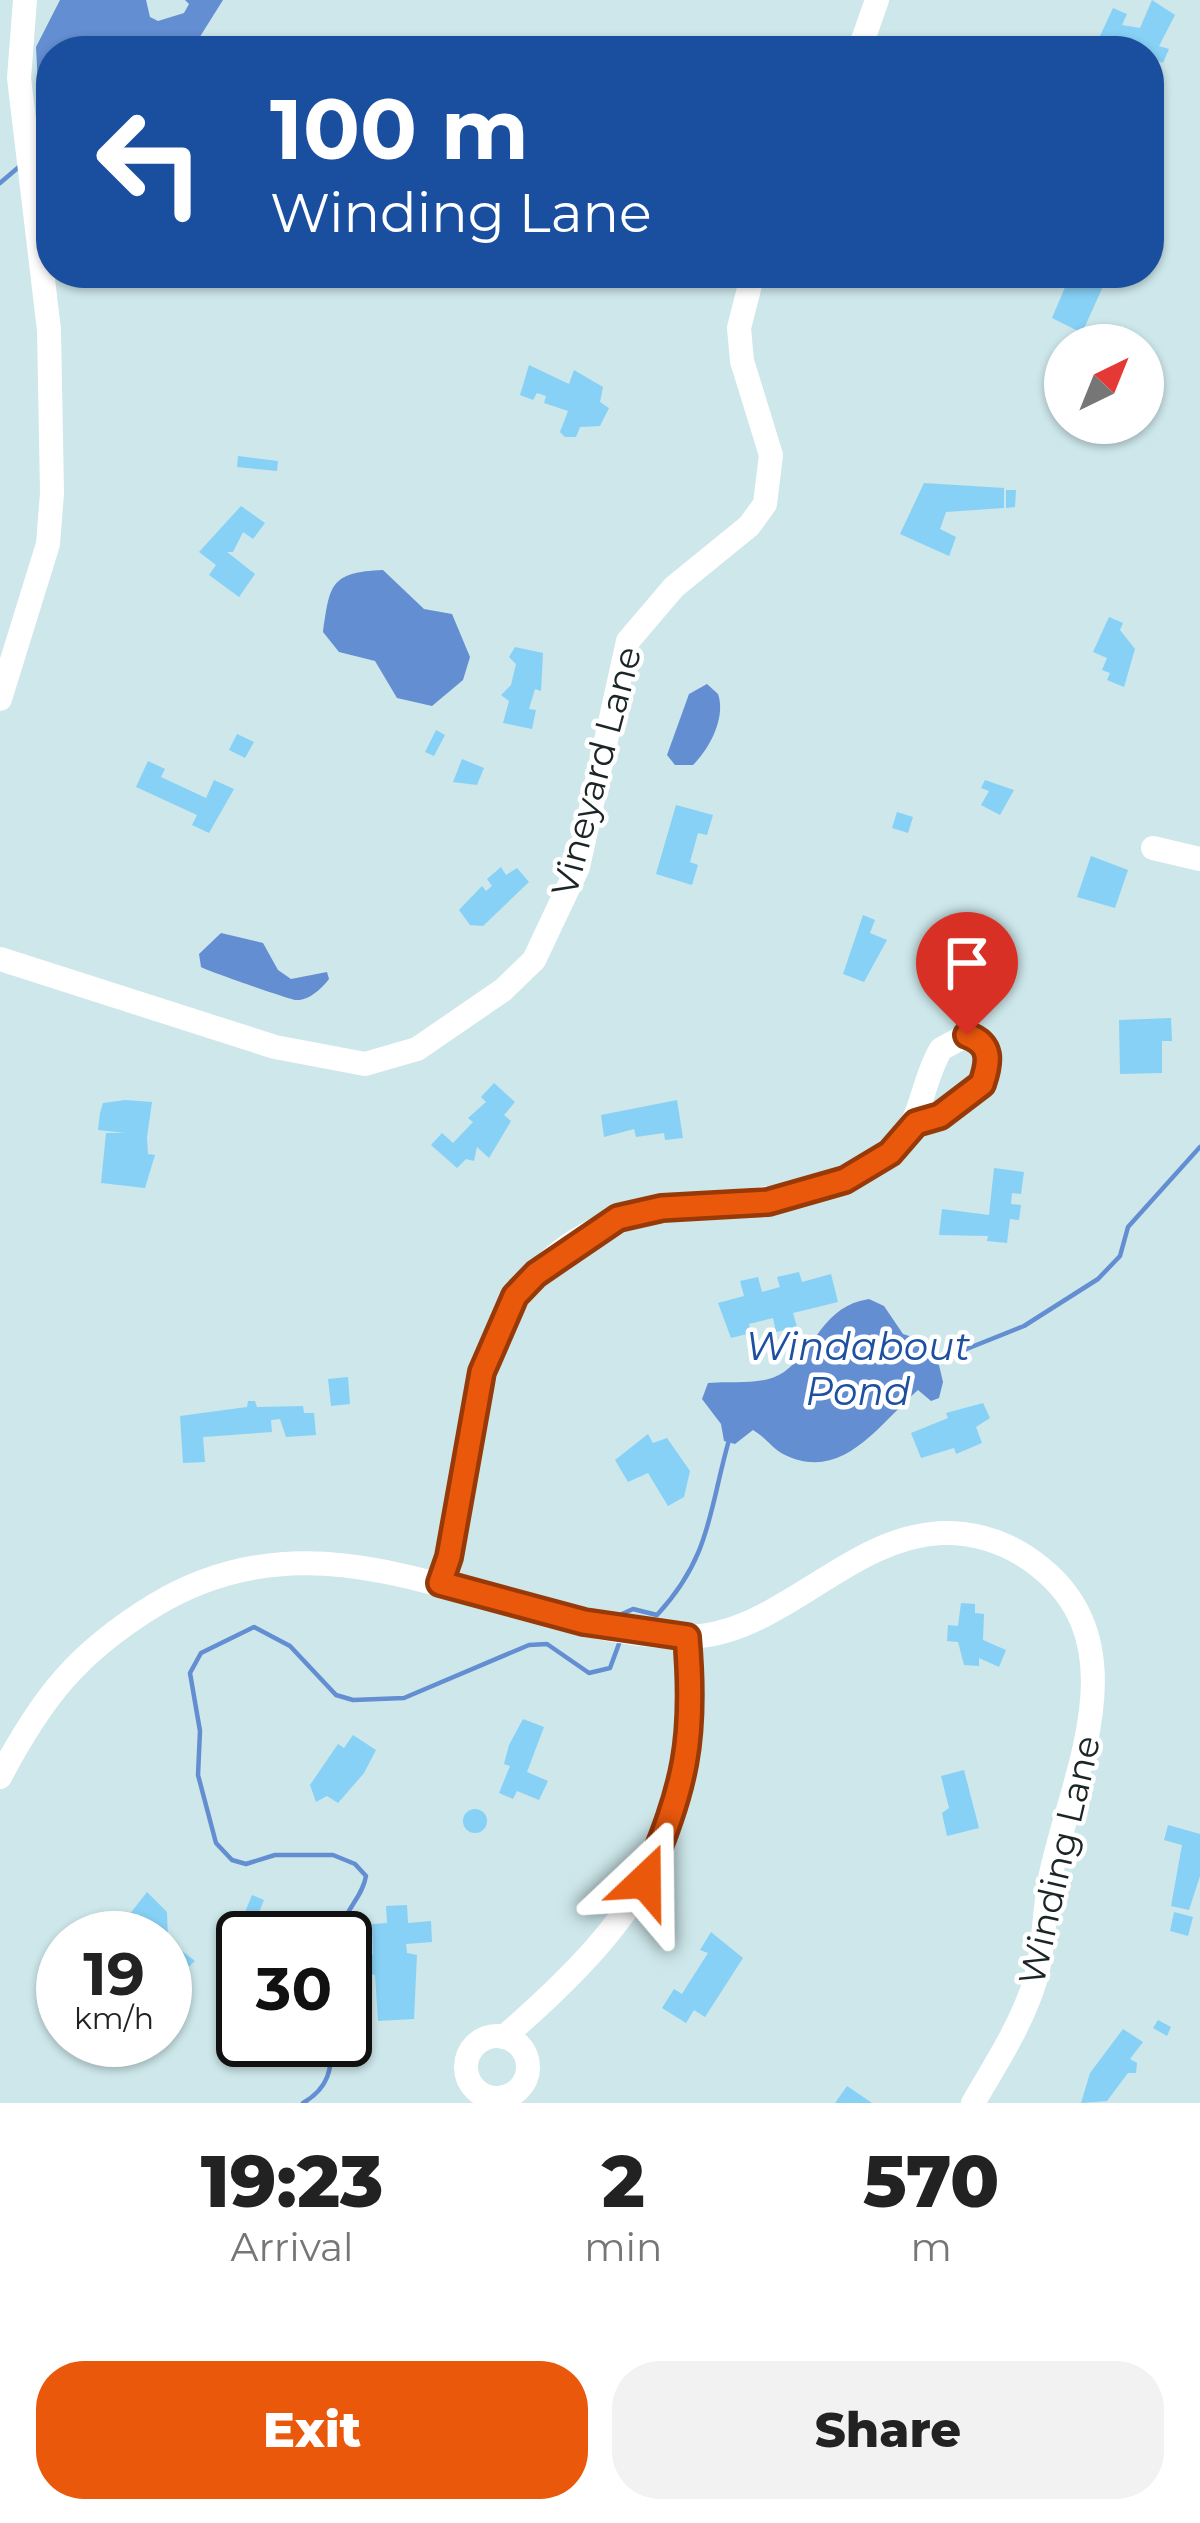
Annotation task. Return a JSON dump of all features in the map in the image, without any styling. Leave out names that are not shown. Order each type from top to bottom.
[{"type":"street","points":[[25,0],[19,78],[36,221]]},
{"type":"street","points":[[864,36],[877,0]]},
{"type":"street","points":[[0,699],[48,544],[52,494],[44,288]]},
{"type":"street","name":"Vineyard Lane","points":[[0,959],[275,1047],[365,1064],[417,1048],[502,990],[534,960],[578,867],[628,641],[674,587],[749,526],[765,504],[771,455],[742,361],[739,328],[749,288]]},
{"type":"street","points":[[1154,848],[1200,860]]},
{"type":"street","points":[[440,1583],[449,1557],[482,1372],[515,1296],[536,1274],[618,1218],[662,1208],[768,1202],[845,1180],[890,1153],[916,1123]]},
{"type":"street","name":"Winding Lane","points":[[0,1777],[45,1699],[90,1647],[214,1574],[251,1564],[334,1562],[440,1583],[601,1625],[687,1637],[770,1610],[876,1548],[938,1533],[997,1540],[1060,1583],[1073,1604],[1092,1665],[1089,1744],[1052,1872],[1032,1990],[973,2103]]},
{"type":"street","points":[[504,2037],[593,1957],[620,1924],[645,1881],[682,1792],[688,1765],[687,1637]]},
{"type":"water","points":[[60,0],[146,0],[150,17],[158,21],[184,13],[189,4],[185,0],[223,0],[200,36],[42,36]]},
{"type":"water","points":[[383,570],[424,609],[452,614],[470,657],[463,680],[432,706],[397,698],[375,661],[339,652],[323,632],[335,584],[352,574]]},
{"type":"water","points":[[707,684],[720,703],[715,732],[693,765],[675,765],[667,755],[689,694]]},
{"type":"water","points":[[221,933],[263,943],[278,970],[291,979],[327,972],[329,979],[310,996],[296,1000],[201,967],[199,954]]},
{"type":"water","name":"Windabout Pond","points":[[869,1299],[884,1306],[903,1334],[934,1344],[943,1382],[939,1398],[931,1401],[918,1390],[858,1446],[823,1462],[783,1454],[753,1430],[735,1444],[724,1441],[721,1424],[702,1399],[708,1383],[775,1377],[795,1362],[841,1310]]},
{"type":"building","points":[[1152,0],[1175,15],[1164,36],[1100,36],[1113,8],[1127,14],[1122,25],[1140,28]]},
{"type":"building","points":[[1065,288],[1102,288],[1086,324],[1064,324],[1052,318]]},
{"type":"building","points":[[529,365],[569,384],[574,370],[603,387],[600,402],[609,408],[600,426],[580,427],[576,437],[565,437],[560,432],[568,411],[544,403],[546,396],[537,393],[533,400],[520,395]]},
{"type":"building","points":[[238,456],[278,461],[277,471],[237,467]]},
{"type":"building","points":[[924,483],[1004,488],[1004,508],[946,512],[940,529],[956,537],[949,556],[900,534]]},
{"type":"building","points":[[1006,490],[1016,490],[1015,507],[1006,508]]},
{"type":"building","points":[[241,506],[265,523],[253,539],[243,532],[233,552],[227,552],[255,574],[239,597],[209,575],[216,565],[199,552]]},
{"type":"building","points":[[1109,617],[1123,623],[1120,630],[1135,649],[1124,687],[1107,680],[1110,673],[1102,670],[1107,658],[1093,652]]},
{"type":"building","points":[[515,647],[543,653],[541,691],[535,689],[529,709],[536,710],[532,729],[503,723],[509,701],[501,695],[511,685],[516,664],[509,657]]},
{"type":"building","points":[[436,730],[445,735],[434,756],[425,752]]},
{"type":"building","points":[[237,734],[254,742],[245,758],[229,750]]},
{"type":"building","points":[[462,759],[484,768],[477,785],[453,782]]},
{"type":"building","points":[[148,761],[165,769],[161,777],[206,798],[214,780],[234,789],[209,833],[192,825],[197,815],[136,787]]},
{"type":"building","points":[[985,780],[1014,790],[1000,815],[981,805],[989,791],[981,788]]},
{"type":"building","points":[[676,805],[713,815],[707,835],[698,833],[690,862],[698,865],[692,885],[656,874]]},
{"type":"building","points":[[897,812],[913,817],[908,833],[892,828]]},
{"type":"building","points":[[1091,856],[1128,870],[1115,908],[1077,897]]},
{"type":"building","points":[[501,867],[506,875],[517,868],[529,882],[483,926],[470,925],[459,910],[482,886],[486,891],[492,886],[487,879]]},
{"type":"building","points":[[863,915],[875,920],[870,933],[887,940],[864,982],[843,974]]},
{"type":"building","points":[[1171,1018],[1172,1041],[1162,1041],[1162,1073],[1120,1074],[1119,1020]]},
{"type":"building","points":[[494,1083],[515,1102],[504,1115],[511,1121],[489,1158],[477,1147],[474,1161],[466,1159],[457,1168],[431,1145],[442,1133],[453,1143],[473,1122],[468,1118],[486,1102],[481,1097]]},
{"type":"building","points":[[677,1100],[683,1138],[665,1140],[664,1133],[636,1137],[634,1129],[604,1137],[601,1115]]},
{"type":"building","points":[[152,1102],[147,1137],[148,1154],[155,1155],[145,1188],[101,1183],[106,1133],[125,1133],[98,1130],[100,1113],[103,1103]]},
{"type":"building","points":[[994,1168],[1024,1172],[1021,1194],[1012,1193],[1011,1204],[1021,1205],[1019,1220],[1010,1219],[1007,1243],[987,1241],[988,1236],[939,1235],[942,1209],[989,1215]]},
{"type":"building","points":[[799,1272],[802,1282],[831,1274],[838,1302],[793,1313],[797,1327],[776,1332],[773,1318],[749,1324],[751,1333],[731,1338],[718,1303],[744,1296],[740,1281],[758,1277],[762,1292],[780,1287],[777,1277]]},
{"type":"building","points":[[348,1377],[350,1404],[331,1406],[328,1379]]},
{"type":"building","points":[[248,1401],[255,1401],[257,1407],[303,1406],[304,1413],[314,1413],[316,1435],[286,1437],[280,1419],[271,1420],[272,1432],[203,1437],[205,1462],[183,1463],[180,1416],[247,1407]]},
{"type":"building","points":[[983,1403],[990,1418],[976,1427],[982,1443],[956,1454],[954,1448],[921,1458],[911,1433],[948,1418],[946,1413]]},
{"type":"building","points":[[648,1434],[653,1443],[667,1438],[690,1471],[684,1497],[668,1506],[648,1473],[628,1482],[615,1460]]},
{"type":"building","points":[[961,1603],[975,1604],[975,1613],[984,1614],[983,1640],[1006,1650],[999,1667],[979,1658],[979,1666],[964,1665],[958,1642],[947,1641],[948,1625],[958,1626]]},
{"type":"building","points":[[523,1719],[544,1727],[527,1772],[548,1781],[539,1800],[517,1791],[513,1799],[499,1793],[510,1766],[504,1764],[509,1745]]},
{"type":"building","points":[[353,1735],[376,1750],[364,1773],[338,1803],[327,1796],[316,1802],[310,1785],[338,1744],[344,1748]]},
{"type":"building","points":[[964,1770],[979,1828],[947,1836],[942,1813],[949,1808],[941,1776]]},
{"type":"building","points":[[470,1809],[480,1809],[487,1821],[480,1833],[470,1833],[463,1826],[463,1816]]},
{"type":"building","points":[[1168,1825],[1200,1834],[1200,1876],[1189,1910],[1171,1906],[1182,1845],[1164,1840]]},
{"type":"building","points":[[147,1892],[166,1911],[132,1911]]},
{"type":"building","points":[[252,1895],[264,1900],[259,1911],[245,1911]]},
{"type":"building","points":[[407,1905],[408,1923],[431,1921],[432,1942],[406,1944],[407,1953],[417,1955],[414,2019],[378,2021],[372,1924],[387,1923],[386,1906]]},
{"type":"building","points":[[1174,1912],[1193,1917],[1188,1936],[1170,1931]]},
{"type":"building","points":[[711,1932],[743,1958],[705,2017],[694,2010],[686,2023],[662,2008],[674,1989],[682,1994],[708,1953],[700,1950]]},
{"type":"building","points":[[1158,2020],[1171,2027],[1167,2036],[1153,2028]]},
{"type":"building","points":[[1123,2029],[1143,2042],[1130,2059],[1137,2063],[1136,2073],[1128,2073],[1107,2101],[1081,2103],[1090,2073]]},
{"type":"building","points":[[847,2086],[872,2103],[835,2103]]},
{"type":"waterway","points":[[0,183],[20,166]]},
{"type":"waterway","points":[[934,1362],[1024,1326],[1098,1279],[1120,1256],[1128,1227],[1200,1147]]},
{"type":"waterway","points":[[621,1624],[622,1614],[633,1609],[657,1615],[688,1573],[706,1532],[729,1440]]},
{"type":"waterway","points":[[349,1911],[366,1876],[355,1864],[333,1855],[275,1855],[246,1864],[232,1860],[216,1843],[198,1775],[200,1731],[190,1673],[201,1653],[254,1627],[290,1646],[336,1695],[353,1700],[404,1698],[529,1645],[547,1644],[589,1673],[610,1668],[620,1641]]},
{"type":"waterway","points":[[303,2103],[318,2091],[329,2067]]},
{"type":"route","points":[[645,1881],[682,1792],[688,1765],[691,1676],[687,1637],[584,1622],[440,1583],[449,1557],[482,1372],[515,1296],[558,1255],[618,1218],[662,1208],[768,1202],[811,1192],[845,1180],[890,1153],[916,1123],[940,1116],[982,1084],[988,1052],[981,1040],[967,1035]]}]
